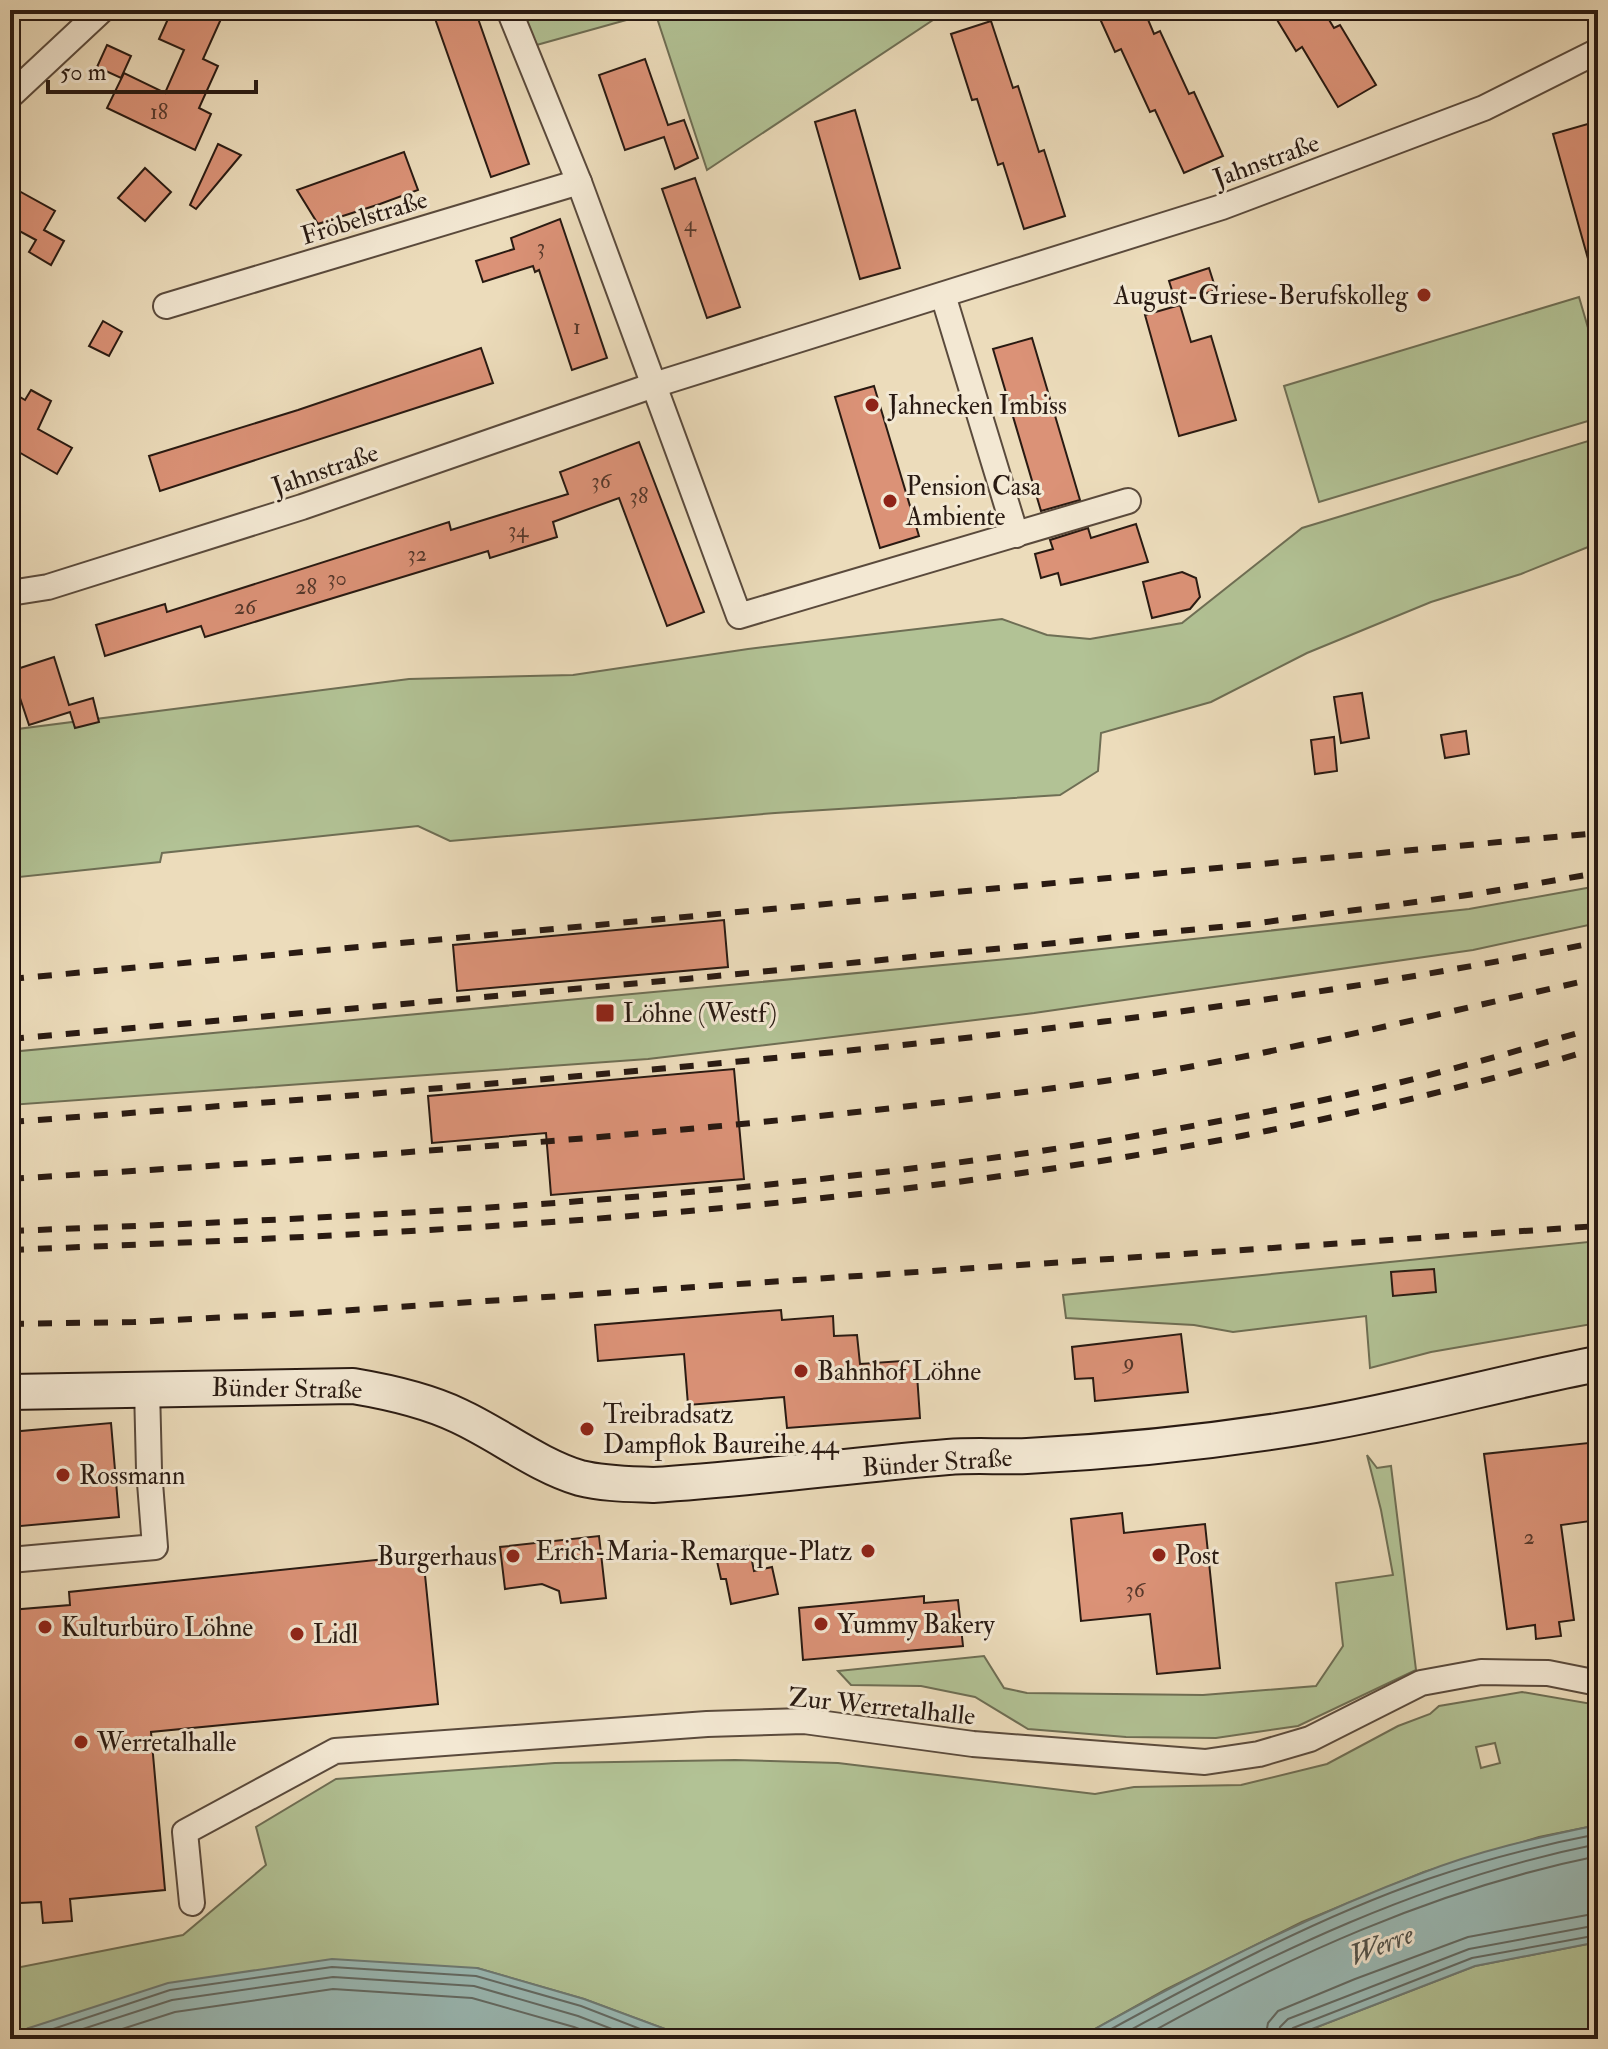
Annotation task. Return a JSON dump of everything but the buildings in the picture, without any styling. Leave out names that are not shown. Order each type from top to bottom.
[{"type":"main road","name":"Bünder Straße","points":[[10,1392],[353,1386],[393,1393],[458,1415],[541,1461],[578,1477],[608,1483],[653,1485],[951,1457],[1024,1456],[1155,1446],[1314,1426],[1598,1364]]},
{"type":"main road","points":[[1543,1375],[1598,1380]]},
{"type":"street","points":[[10,96],[102,10]]},
{"type":"street","points":[[509,10],[579,182],[739,616],[1128,501]]},
{"type":"street","name":"Jahnstraße","points":[[10,593],[48,587],[302,507],[654,385],[1237,201],[1484,108],[1598,51]]},
{"type":"street","name":"Fröbelstraße","points":[[166,306],[579,182]]},
{"type":"street","points":[[943,295],[1016,535]]},
{"type":"street","points":[[10,1560],[155,1547],[147,1388]]},
{"type":"street","name":"Zur Werretalhalle","points":[[192,1903],[185,1832],[335,1751],[707,1724],[804,1721],[973,1744],[1205,1762],[1259,1754],[1310,1739],[1421,1683],[1481,1672],[1548,1673],[1598,1683]]},
{"type":"green space","points":[[519,10],[948,10],[707,170],[655,12],[533,46]]},
{"type":"green space","points":[[1579,297],[1598,362],[1598,418],[1319,502],[1284,386]]},
{"type":"green space","points":[[1598,438],[1598,543],[1521,574],[1431,602],[1307,653],[1211,702],[1101,733],[1098,771],[1060,795],[775,813],[450,841],[418,826],[162,853],[160,862],[10,878],[10,730],[409,679],[573,675],[748,649],[1002,619],[1047,635],[1090,639],[1182,623],[1302,528]]},
{"type":"green space","points":[[1598,886],[1598,923],[1473,950],[1034,1013],[648,1059],[10,1105],[10,1052],[1018,958],[1469,909]]},
{"type":"green space","points":[[1598,1241],[1598,1323],[1431,1352],[1370,1368],[1366,1316],[1233,1332],[1194,1325],[1066,1318],[1063,1295]]},
{"type":"green space","points":[[1367,1455],[1377,1468],[1391,1466],[1416,1670],[1298,1726],[1216,1738],[1126,1737],[1028,1729],[975,1697],[921,1686],[851,1685],[838,1671],[984,1656],[1004,1688],[1027,1693],[1203,1695],[1316,1686],[1343,1646],[1336,1583],[1393,1575]]},
{"type":"green space","points":[[1522,1692],[1598,1705],[1598,1825],[1539,1837],[1424,1872],[1302,1922],[1165,1990],[1077,2039],[692,2039],[584,1999],[477,1968],[29,2028],[10,2036],[10,1963],[21,1967],[183,1935],[266,1865],[256,1827],[336,1779],[555,1763],[735,1760],[838,1763],[1095,1794],[1134,1787],[1241,1785],[1327,1764],[1398,1726],[1430,1714],[1439,1706]],"holes":[[[1495,1743],[1500,1763],[1481,1768],[1476,1747]]]},
{"type":"green space","points":[[1598,1942],[1598,2039],[1286,2039],[1475,1966]]},
{"type":"water","name":"Werre","points":[[1598,1825],[1598,1942],[1475,1966],[1286,2039],[1077,2039],[1161,1993],[1333,1909],[1443,1865],[1487,1851]]},
{"type":"water","points":[[332,1959],[477,1968],[584,1999],[692,2039],[10,2039],[10,2036],[29,2028],[168,1983]]},
{"type":"railway","points":[[10,979],[1598,833]]},
{"type":"railway","points":[[10,1039],[686,979],[1251,924],[1475,894],[1598,873]]},
{"type":"railway","points":[[10,1122],[508,1082],[963,1038],[1345,987],[1598,942]]},
{"type":"railway","points":[[10,1179],[541,1142],[937,1103],[1069,1086],[1202,1064],[1335,1038],[1598,978]]},
{"type":"railway","points":[[10,1231],[508,1206],[840,1177],[1005,1156],[1170,1130],[1333,1098],[1433,1074],[1598,1027]]},
{"type":"railway","points":[[10,1250],[611,1218],[811,1199],[1010,1175],[1208,1142],[1404,1101],[1598,1048]]},
{"type":"railway","points":[[10,1324],[134,1322],[309,1313],[1598,1226]]},
{"type":"place","name":"August-Griese-Berufskolleg","points":[[1424,295]]},
{"type":"place","name":"Jahnecken Imbiss","points":[[872,405]]},
{"type":"place","name":"Pension Casa Ambiente","points":[[890,501]]},
{"type":"place","name":"Löhne (Westf)","points":[[605,1013]]},
{"type":"place","name":"Bahnhof Löhne","points":[[801,1371]]},
{"type":"place","name":"Treibradsatz Dampflok Baureihe 44","points":[[587,1429]]},
{"type":"place","name":"Rossmann","points":[[63,1475]]},
{"type":"place","name":"Erich-Maria-Remarque-Platz","points":[[868,1551]]},
{"type":"place","name":"Post","points":[[1159,1555]]},
{"type":"place","name":"Burgerhaus","points":[[513,1556]]},
{"type":"place","name":"Yummy Bakery","points":[[821,1624]]},
{"type":"place","name":"Kulturbüro Löhne","points":[[45,1627]]},
{"type":"place","name":"Lidl","points":[[297,1634]]},
{"type":"place","name":"Werretalhalle","points":[[81,1742]]}]
